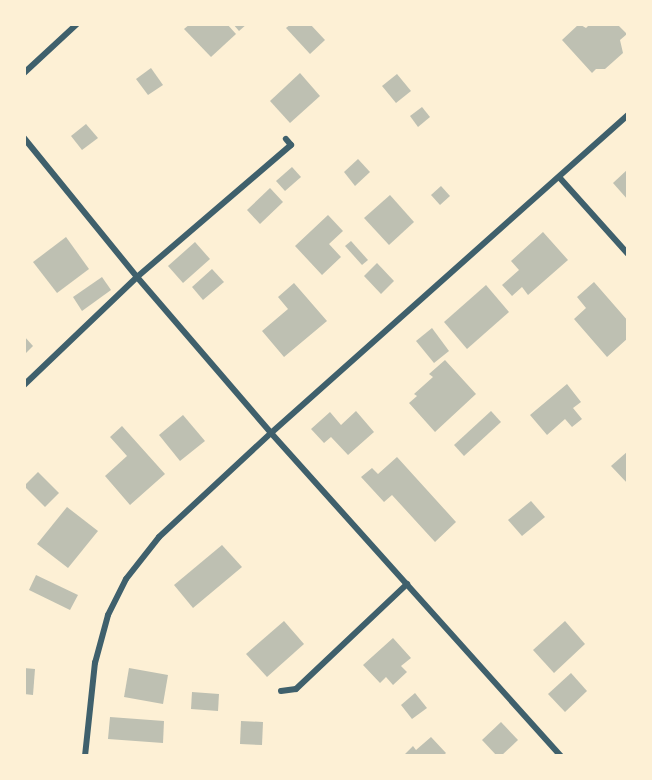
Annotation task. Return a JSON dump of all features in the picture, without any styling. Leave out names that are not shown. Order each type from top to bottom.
[{"type":"street","points":[[24,73],[77,24]]},
{"type":"street","points":[[85,756],[95,663],[108,615],[126,579],[159,537],[271,433],[628,115]]},
{"type":"street","points":[[24,138],[137,277],[271,433],[561,756]]},
{"type":"street","points":[[24,385],[137,277],[291,145],[286,139]]},
{"type":"street","points":[[560,177],[628,254]]},
{"type":"street","points":[[281,691],[296,689],[407,584]]},
{"type":"building","points":[[190,24],[227,24],[236,34],[211,57],[184,29]]},
{"type":"building","points":[[233,24],[247,24],[239,31]]},
{"type":"building","points":[[291,24],[310,24],[325,40],[310,54],[286,28]]},
{"type":"building","points":[[579,24],[586,28],[590,24],[617,24],[627,34],[620,40],[623,53],[605,69],[596,69],[592,73],[562,40]]},
{"type":"building","points":[[151,68],[163,85],[148,95],[136,79]]},
{"type":"building","points":[[300,73],[320,96],[290,123],[270,101]]},
{"type":"building","points":[[397,74],[411,91],[396,103],[382,86]]},
{"type":"building","points":[[422,107],[430,117],[418,127],[410,116]]},
{"type":"building","points":[[86,124],[98,138],[82,150],[71,136]]},
{"type":"building","points":[[358,159],[370,172],[355,186],[344,172]]},
{"type":"building","points":[[292,167],[301,177],[285,191],[276,181]]},
{"type":"building","points":[[628,169],[628,200],[613,183]]},
{"type":"building","points":[[441,186],[450,196],[440,205],[431,195]]},
{"type":"building","points":[[270,188],[283,202],[260,224],[247,210]]},
{"type":"building","points":[[390,195],[414,222],[389,245],[364,218]]},
{"type":"building","points":[[328,215],[343,231],[329,244],[341,257],[322,275],[295,246]]},
{"type":"building","points":[[543,232],[568,260],[528,295],[522,287],[512,296],[502,285],[519,270],[511,261]]},
{"type":"building","points":[[66,237],[89,269],[57,293],[33,262]]},
{"type":"building","points":[[351,241],[368,260],[362,265],[345,246]]},
{"type":"building","points":[[195,242],[210,259],[183,283],[168,266]]},
{"type":"building","points":[[377,263],[394,281],[381,294],[364,276]]},
{"type":"building","points":[[212,269],[224,282],[203,300],[192,287]]},
{"type":"building","points":[[102,277],[111,290],[82,311],[73,297]]},
{"type":"building","points":[[594,282],[628,321],[628,338],[607,357],[574,319],[586,308],[577,297]]},
{"type":"building","points":[[294,283],[327,321],[284,357],[262,331],[288,309],[278,297]]},
{"type":"building","points":[[486,285],[509,312],[467,349],[444,322]]},
{"type":"building","points":[[432,328],[449,351],[434,363],[416,341]]},
{"type":"building","points":[[24,336],[33,346],[24,355]]},
{"type":"building","points":[[445,360],[476,394],[435,432],[409,403],[417,396],[414,394],[433,377],[429,374]]},
{"type":"building","points":[[567,384],[581,402],[573,408],[582,419],[572,427],[565,419],[547,435],[530,415]]},
{"type":"building","points":[[356,411],[374,432],[348,455],[331,437],[324,443],[311,429],[330,412],[341,425]]},
{"type":"building","points":[[491,411],[501,422],[464,456],[454,445]]},
{"type":"building","points":[[183,415],[205,441],[180,461],[159,435]]},
{"type":"building","points":[[122,426],[165,474],[130,505],[105,476],[127,456],[110,437]]},
{"type":"building","points":[[628,451],[628,484],[611,466]]},
{"type":"building","points":[[397,457],[456,522],[435,542],[392,495],[384,502],[361,477],[372,468],[378,474]]},
{"type":"building","points":[[38,472],[59,493],[45,507],[24,486]]},
{"type":"building","points":[[531,501],[545,517],[522,536],[508,520]]},
{"type":"building","points":[[67,507],[98,531],[68,568],[37,544]]},
{"type":"building","points":[[222,545],[242,567],[193,608],[174,585]]},
{"type":"building","points":[[36,575],[78,595],[70,610],[29,590]]},
{"type":"building","points":[[284,621],[304,644],[267,677],[246,654]]},
{"type":"building","points":[[565,621],[585,644],[554,673],[533,650]]},
{"type":"building","points":[[393,638],[411,658],[401,666],[407,672],[393,685],[386,677],[380,683],[363,665]]},
{"type":"building","points":[[24,668],[35,669],[33,695],[24,694]]},
{"type":"building","points":[[129,668],[168,675],[163,704],[124,697]]},
{"type":"building","points":[[571,673],[587,691],[565,712],[548,694]]},
{"type":"building","points":[[192,692],[219,694],[218,711],[191,709]]},
{"type":"building","points":[[415,693],[427,708],[412,719],[401,705]]},
{"type":"building","points":[[110,717],[164,721],[163,743],[108,739]]},
{"type":"building","points":[[241,721],[263,722],[262,745],[240,744]]},
{"type":"building","points":[[501,722],[518,740],[501,756],[497,756],[482,740]]},
{"type":"building","points":[[431,737],[446,753],[443,756],[403,756],[413,746],[416,750]]}]
